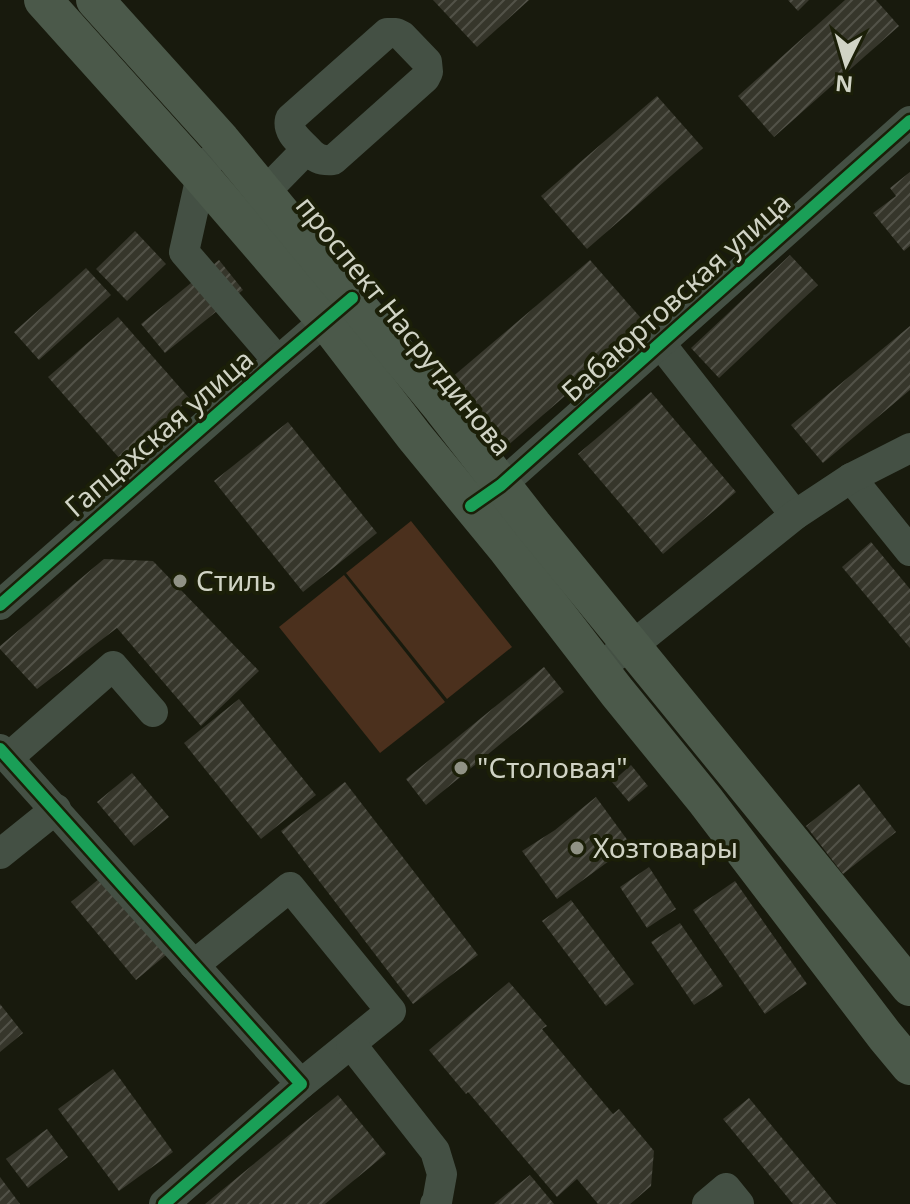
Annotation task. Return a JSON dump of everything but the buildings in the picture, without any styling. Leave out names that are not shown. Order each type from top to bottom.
[{"type":"main road","name":"проспект Насрутдинова","points":[[43,0],[201,176],[339,309]]},
{"type":"main road","name":"проспект Насрутдинова","points":[[95,0],[265,192],[414,436],[486,495],[632,646],[910,987]]},
{"type":"main road","name":"проспект Насрутдинова","points":[[486,495],[506,548],[910,1066]]},
{"type":"street","points":[[387,33],[402,36],[427,62],[425,78],[333,160],[323,161],[307,149],[291,132],[290,119],[387,33]]},
{"type":"street","name":"Бабаюртовская улица","points":[[486,495],[910,121]]},
{"type":"street","points":[[221,140],[201,176],[184,252],[278,361]]},
{"type":"street","points":[[265,192],[307,149]]},
{"type":"street","name":"Гапцахская улица","points":[[0,605],[339,309]]},
{"type":"street","points":[[660,343],[795,515]]},
{"type":"street","points":[[598,666],[632,646],[795,515],[851,478],[910,448]]},
{"type":"street","points":[[851,478],[910,551]]},
{"type":"street","points":[[153,712],[113,666],[4,754],[301,1084]]},
{"type":"street","points":[[0,854],[56,809]]},
{"type":"street","points":[[164,1204],[301,1084],[391,1011],[290,887],[194,965]]},
{"type":"street","points":[[351,1044],[435,1151],[442,1174],[435,1204]]},
{"type":"street","points":[[707,1204],[726,1188],[739,1204]]},
{"type":"shaded area","points":[[411,521],[512,647],[447,699],[346,573]]},
{"type":"shaded area","points":[[344,575],[445,702],[380,753],[279,627]]},
{"type":"cycle path","points":[[471,506],[501,485],[910,121]]},
{"type":"cycle path","points":[[0,605],[352,298]]},
{"type":"cycle path","points":[[0,749],[301,1084],[164,1204]]},
{"type":"place","name":"Стиль","points":[[180,581]]},
{"type":"place","name":"\"Столовая\"","points":[[461,768]]},
{"type":"place","name":"Хозтовары","points":[[577,848]]}]
